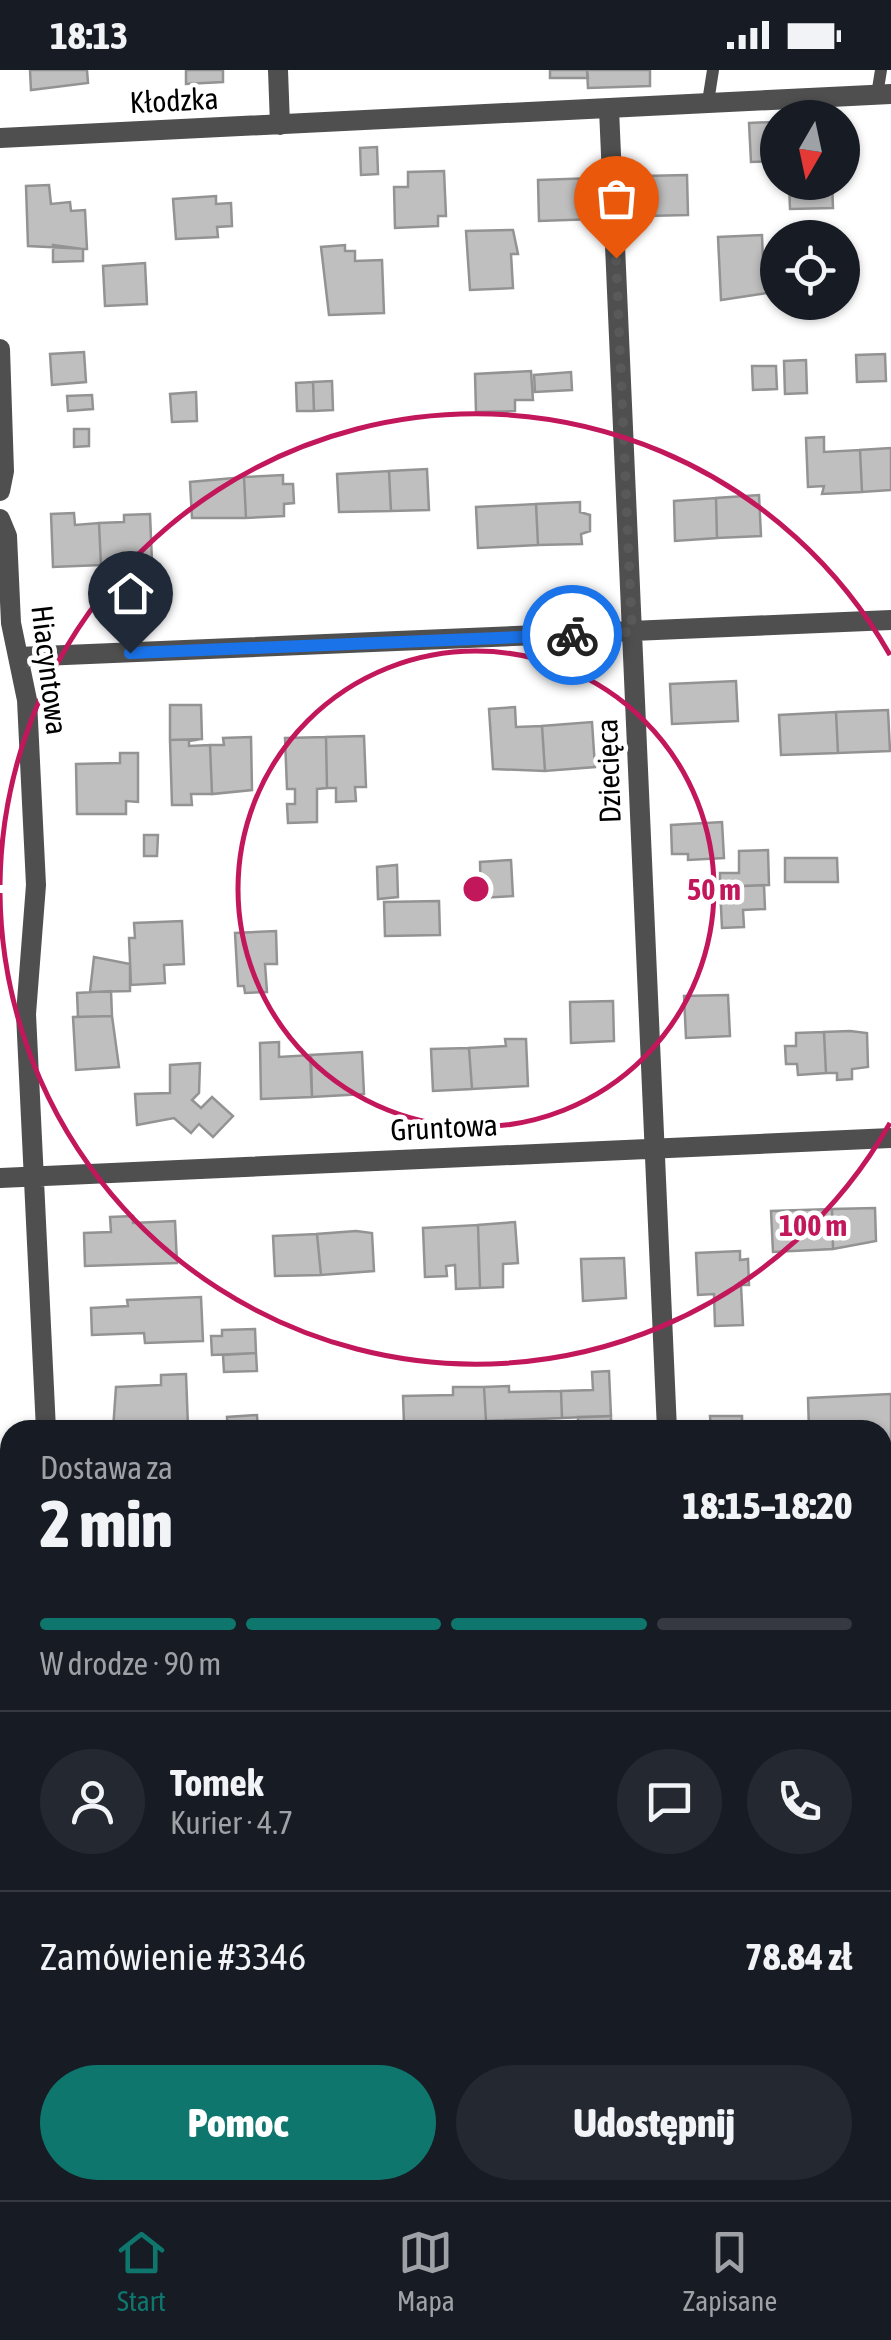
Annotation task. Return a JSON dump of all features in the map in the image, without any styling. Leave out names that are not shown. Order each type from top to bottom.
[{"type":"street","points":[[278,70],[280,125]]},
{"type":"street","name":"Kłodzka","points":[[0,138],[884,94]]},
{"type":"street","name":"Dziecięca","points":[[609,109],[667,1420]]},
{"type":"street","points":[[0,349],[4,471],[0,492]]},
{"type":"street","name":"Hiacyntowa","points":[[0,519],[7,536],[18,657],[27,700],[36,884],[26,1014],[45,1420]]},
{"type":"street","points":[[18,657],[891,620]]},
{"type":"street","name":"Gruntowa","points":[[0,1178],[891,1138]]},
{"type":"lane","points":[[708,102],[713,70]]},
{"type":"lane","points":[[881,70],[884,94]]},
{"type":"building","points":[[30,70],[87,70],[88,83],[31,90]]},
{"type":"building","points":[[186,70],[223,70],[223,82],[186,84]]},
{"type":"building","points":[[550,70],[587,70],[588,78],[550,78]]},
{"type":"building","points":[[587,70],[650,70],[650,86],[588,88]]},
{"type":"building","points":[[749,123],[760,123],[760,162],[751,162]]},
{"type":"building","points":[[377,147],[378,174],[361,175],[360,148]]},
{"type":"building","points":[[444,171],[446,216],[438,216],[438,226],[395,228],[394,187],[408,187],[408,172]]},
{"type":"building","points":[[687,175],[688,215],[645,216],[644,176]]},
{"type":"building","points":[[594,178],[596,219],[539,221],[538,180]]},
{"type":"building","points":[[49,185],[51,204],[70,202],[71,211],[85,210],[87,249],[28,246],[26,186]]},
{"type":"building","points":[[216,196],[216,204],[231,203],[232,226],[217,227],[218,237],[176,239],[173,199]]},
{"type":"building","points":[[790,200],[833,200],[833,208],[790,209]]},
{"type":"building","points":[[513,230],[518,254],[511,254],[513,288],[470,290],[466,231]]},
{"type":"building","points":[[760,235],[760,294],[721,300],[718,237]]},
{"type":"building","points":[[53,245],[83,249],[83,261],[53,262]]},
{"type":"building","points":[[345,245],[345,251],[355,251],[355,261],[382,260],[384,313],[329,315],[321,247]]},
{"type":"building","points":[[145,263],[147,304],[105,306],[103,266]]},
{"type":"building","points":[[84,352],[86,382],[52,385],[50,354]]},
{"type":"building","points":[[885,354],[886,381],[857,382],[856,355]]},
{"type":"building","points":[[806,360],[807,393],[785,394],[784,361]]},
{"type":"building","points":[[752,366],[776,366],[777,389],[753,390]]},
{"type":"building","points":[[531,371],[533,400],[515,400],[515,411],[476,412],[475,374]]},
{"type":"building","points":[[571,372],[572,390],[535,392],[534,375]]},
{"type":"building","points":[[332,381],[333,410],[314,411],[313,382]]},
{"type":"building","points":[[313,382],[314,411],[297,411],[296,383]]},
{"type":"building","points":[[196,392],[197,421],[172,422],[170,394]]},
{"type":"building","points":[[92,395],[93,409],[68,411],[67,396]]},
{"type":"building","points":[[74,429],[89,429],[89,446],[74,447]]},
{"type":"building","points":[[824,437],[824,452],[860,450],[862,492],[822,494],[824,486],[808,487],[806,438]]},
{"type":"building","points":[[891,448],[891,490],[862,492],[860,450]]},
{"type":"building","points":[[427,469],[429,510],[391,511],[389,471]]},
{"type":"building","points":[[389,471],[391,511],[339,512],[337,474]]},
{"type":"building","points":[[283,475],[283,484],[293,484],[294,503],[284,504],[284,516],[246,518],[244,477]]},
{"type":"building","points":[[244,477],[246,518],[192,518],[190,482]]},
{"type":"building","points":[[759,495],[761,536],[717,538],[716,498]]},
{"type":"building","points":[[716,498],[717,538],[675,541],[674,501]]},
{"type":"building","points":[[580,502],[580,512],[590,515],[590,531],[581,534],[582,544],[538,545],[536,504]]},
{"type":"building","points":[[536,504],[538,545],[478,548],[476,507]]},
{"type":"building","points":[[74,513],[75,525],[99,523],[101,565],[53,567],[51,514]]},
{"type":"building","points":[[150,514],[152,562],[101,565],[99,523],[124,522],[124,515]]},
{"type":"building","points":[[153,570],[154,599],[137,600],[135,571]]},
{"type":"building","points":[[736,681],[738,721],[672,724],[670,684]]},
{"type":"building","points":[[170,705],[201,705],[202,739],[170,740]]},
{"type":"building","points":[[515,707],[516,727],[542,726],[545,771],[493,769],[489,709]]},
{"type":"building","points":[[888,710],[890,751],[838,753],[836,712]]},
{"type":"building","points":[[836,712],[838,753],[781,755],[779,715]]},
{"type":"building","points":[[592,722],[595,767],[545,771],[542,726]]},
{"type":"building","points":[[364,736],[366,787],[355,787],[356,801],[336,802],[336,788],[327,788],[326,737]]},
{"type":"building","points":[[251,737],[252,790],[212,794],[210,745],[224,745],[223,738]]},
{"type":"building","points":[[326,737],[327,788],[317,789],[317,822],[288,823],[287,804],[295,804],[295,789],[287,789],[285,738]]},
{"type":"building","points":[[202,739],[189,741],[189,746],[210,745],[212,794],[191,794],[192,805],[172,805],[170,740]]},
{"type":"building","points":[[120,753],[138,753],[138,802],[126,801],[126,814],[77,814],[76,764],[120,763]]},
{"type":"building","points":[[722,822],[724,858],[688,860],[688,854],[672,854],[671,825]]},
{"type":"building","points":[[144,835],[158,835],[157,856],[144,856]]},
{"type":"building","points":[[768,850],[769,885],[720,887],[720,873],[739,873],[739,851]]},
{"type":"building","points":[[785,858],[837,858],[838,882],[785,882]]},
{"type":"building","points":[[511,860],[513,896],[481,898],[480,862]]},
{"type":"building","points":[[397,865],[398,897],[378,899],[377,867]]},
{"type":"building","points":[[764,885],[765,909],[743,910],[744,927],[722,928],[720,887]]},
{"type":"building","points":[[439,901],[440,935],[385,936],[384,902]]},
{"type":"building","points":[[182,921],[184,964],[164,965],[165,983],[131,985],[129,938],[135,938],[134,923]]},
{"type":"building","points":[[276,931],[277,964],[265,964],[267,992],[245,993],[244,986],[238,986],[235,933]]},
{"type":"building","points":[[94,957],[130,964],[130,991],[90,992]]},
{"type":"building","points":[[111,991],[112,1016],[78,1017],[77,993]]},
{"type":"building","points":[[728,995],[730,1036],[686,1038],[684,996]]},
{"type":"building","points":[[613,1001],[614,1041],[571,1043],[570,1002]]},
{"type":"building","points":[[112,1016],[119,1067],[76,1070],[73,1017]]},
{"type":"building","points":[[824,1032],[867,1033],[868,1067],[852,1069],[852,1079],[837,1080],[837,1073],[826,1073]]},
{"type":"building","points":[[824,1032],[826,1073],[798,1075],[797,1064],[786,1064],[785,1046],[796,1046],[796,1033]]},
{"type":"building","points":[[505,1039],[526,1039],[528,1086],[472,1089],[469,1048],[506,1046]]},
{"type":"building","points":[[279,1042],[279,1057],[311,1055],[312,1097],[261,1099],[260,1043]]},
{"type":"building","points":[[469,1048],[472,1089],[433,1091],[431,1049]]},
{"type":"building","points":[[362,1052],[364,1094],[312,1097],[310,1055]]},
{"type":"building","points":[[200,1063],[199,1093],[192,1100],[201,1108],[212,1097],[233,1116],[213,1137],[199,1124],[191,1133],[174,1118],[137,1125],[135,1094],[170,1093],[170,1065]]},
{"type":"building","points":[[875,1208],[876,1241],[833,1249],[832,1209]]},
{"type":"building","points":[[832,1209],[833,1249],[773,1252],[771,1211]]},
{"type":"building","points":[[133,1216],[133,1223],[175,1221],[177,1263],[85,1266],[84,1233],[111,1232],[110,1217]]},
{"type":"building","points":[[515,1222],[518,1263],[503,1264],[503,1287],[480,1288],[478,1225]]},
{"type":"building","points":[[478,1225],[480,1288],[456,1289],[455,1265],[446,1266],[447,1276],[425,1277],[423,1228]]},
{"type":"building","points":[[372,1233],[374,1271],[321,1275],[317,1234]]},
{"type":"building","points":[[317,1234],[321,1275],[275,1276],[273,1236]]},
{"type":"building","points":[[740,1251],[740,1260],[748,1259],[749,1285],[741,1285],[743,1325],[715,1326],[714,1294],[698,1295],[696,1253]]},
{"type":"building","points":[[624,1258],[626,1298],[583,1301],[581,1259]]},
{"type":"building","points":[[201,1297],[203,1341],[145,1343],[144,1333],[92,1335],[91,1308],[128,1306],[127,1300]]},
{"type":"building","points":[[255,1329],[256,1353],[212,1355],[211,1336],[222,1336],[222,1330]]},
{"type":"building","points":[[256,1353],[257,1371],[224,1372],[223,1355]]},
{"type":"building","points":[[609,1371],[611,1416],[562,1418],[561,1391],[593,1390],[592,1372]]},
{"type":"building","points":[[186,1374],[188,1420],[114,1420],[116,1387],[161,1385],[161,1375]]},
{"type":"building","points":[[509,1386],[509,1392],[561,1391],[562,1418],[486,1420],[484,1387]]},
{"type":"building","points":[[453,1387],[484,1387],[486,1420],[404,1420],[403,1396],[453,1395]]},
{"type":"building","points":[[891,1394],[891,1420],[809,1420],[808,1398]]},
{"type":"building","points":[[257,1415],[257,1420],[227,1420]]},
{"type":"building","points":[[611,1416],[611,1420],[578,1420]]},
{"type":"building","points":[[710,1416],[742,1416],[742,1420],[710,1420]]},
{"type":"way so far","points":[[572,635],[632,632],[616,258]]},
{"type":"route","points":[[130,653],[572,635]]}]
